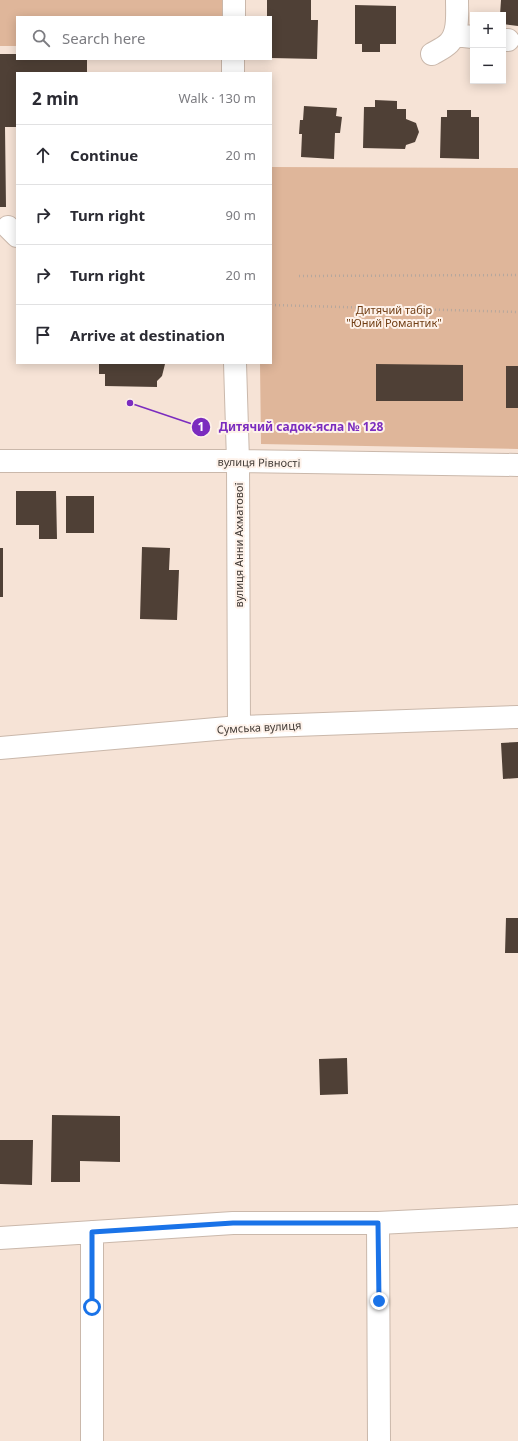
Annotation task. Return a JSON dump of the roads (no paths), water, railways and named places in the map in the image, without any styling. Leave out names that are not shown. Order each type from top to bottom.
[{"type":"street","points":[[234,0],[234,16]]},
{"type":"street","points":[[432,54],[463,36],[456,24],[457,0]]},
{"type":"street","points":[[233,60],[233,72]]},
{"type":"street","name":"вулиця Анни Ахматової","points":[[235,364],[238,461],[239,727]]},
{"type":"street","name":"вулиця Рівності","points":[[0,461],[238,461],[518,465]]},
{"type":"street","name":"Сумська вулиця","points":[[0,748],[239,727],[518,717]]},
{"type":"street","points":[[0,1238],[233,1223],[378,1223],[518,1216]]},
{"type":"street","points":[[378,1223],[379,1441]]},
{"type":"street","points":[[92,1232],[92,1441]]},
{"type":"place","name":"Дитячий садок-ясла № 128","points":[[130,403]]},
{"type":"park label","name":"Дитячий табір \"Юний Романтик\"","points":[[394,315]]}]
